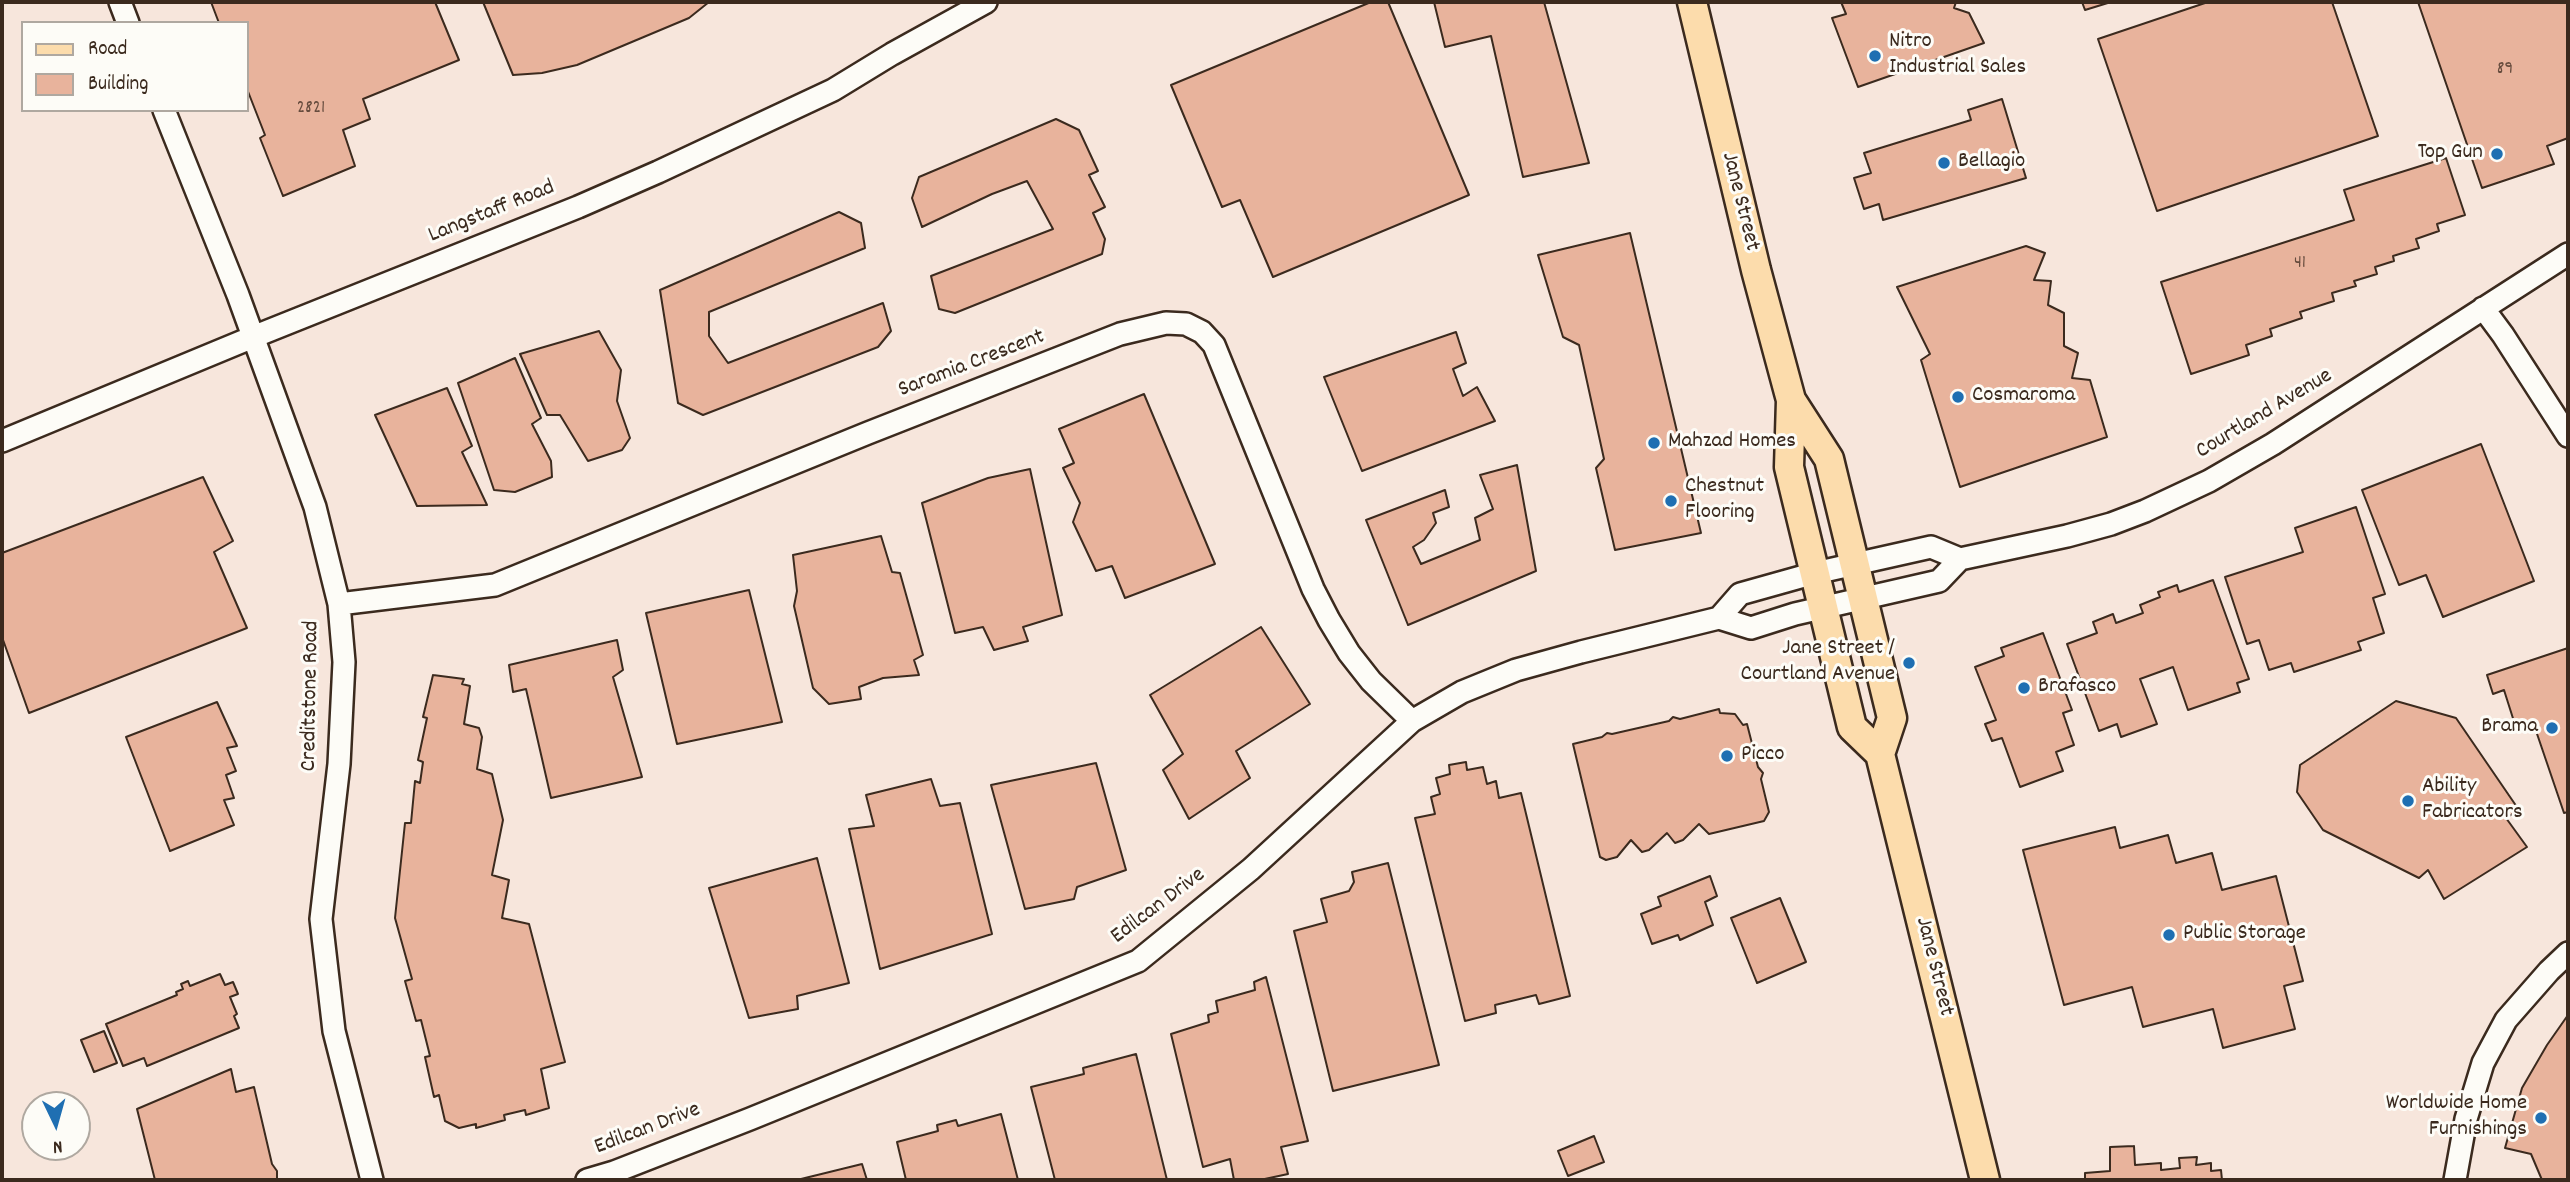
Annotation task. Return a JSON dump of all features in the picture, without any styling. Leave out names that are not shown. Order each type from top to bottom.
[{"type":"main road","name":"Jane Street","points":[[1692,2],[1752,257],[1791,400],[1789,467],[1852,727],[1880,754],[1985,1180]]},
{"type":"main road","name":"Jane Street","points":[[1791,400],[1829,459],[1892,718],[1880,754]]},
{"type":"street","points":[[120,2],[127,21]]},
{"type":"street","name":"Langstaff Road","points":[[2,441],[578,207],[704,151],[833,90],[986,2]]},
{"type":"street","name":"Creditstone Road","points":[[165,112],[238,295],[315,507],[340,604],[344,662],[339,764],[321,919],[334,1031],[372,1180]]},
{"type":"street","name":"Courtland Avenue","points":[[1961,559],[2111,524],[2181,495],[2273,444],[2568,254]]},
{"type":"street","points":[[2483,308],[2568,436]]},
{"type":"street","name":"Saramia Crescent","points":[[340,604],[495,584],[1120,334],[1166,323],[1186,324],[1202,332],[1214,345],[1313,589],[1329,620],[1349,653],[1412,721]]},
{"type":"street","points":[[1719,618],[1740,594],[1815,573],[1931,547],[1961,559],[1939,582],[1823,607]]},
{"type":"street","name":"Edilcan Drive","points":[[587,1180],[750,1119],[1138,961],[1251,869],[1412,721],[1462,692],[1516,670],[1719,618],[1751,628],[1823,607]]},
{"type":"street","points":[[2455,1180],[2466,1119],[2483,1063],[2506,1020],[2568,953]]},
{"type":"building","points":[[211,2],[435,2],[459,60],[363,99],[370,119],[343,130],[355,166],[283,196],[260,138],[265,135],[248,92],[248,21],[218,21]]},
{"type":"building","points":[[483,2],[709,2],[689,18],[577,65],[542,73],[513,75]]},
{"type":"building","points":[[1371,2],[1388,2],[1469,195],[1273,277],[1240,200],[1222,207],[1171,85]]},
{"type":"building","points":[[1434,2],[1544,2],[1589,163],[1523,177],[1491,36],[1445,47]]},
{"type":"building","points":[[1841,2],[1956,2],[1954,8],[1969,13],[1984,43],[1858,87],[1832,18],[1846,14]]},
{"type":"building","points":[[2082,2],[2111,2],[2085,10]]},
{"type":"building","points":[[2208,2],[2332,2],[2378,136],[2157,211],[2098,39]]},
{"type":"building","points":[[2418,2],[2568,2],[2568,138],[2547,146],[2554,164],[2482,188]]},
{"type":"building","name":"Bellagio","points":[[2002,99],[2026,178],[1883,220],[1879,204],[1864,209],[1854,178],[1871,173],[1864,153],[1971,120],[1968,110]]},
{"type":"building","points":[[1056,119],[1079,130],[1098,171],[1089,175],[1105,207],[1093,213],[1105,239],[1102,254],[955,313],[939,309],[931,276],[1053,229],[1027,181],[992,194],[922,227],[912,198],[919,177]]},
{"type":"building","points":[[2446,158],[2465,215],[2437,224],[2439,231],[2416,239],[2419,248],[2393,256],[2394,261],[2375,267],[2377,274],[2354,281],[2356,286],[2332,293],[2334,301],[2300,312],[2302,318],[2270,329],[2272,336],[2246,345],[2249,355],[2191,374],[2161,282],[2354,220],[2344,190]]},
{"type":"building","points":[[839,212],[861,223],[865,248],[709,312],[709,336],[728,363],[883,303],[891,331],[878,347],[703,415],[678,403],[660,290]]},
{"type":"building","points":[[1630,233],[1701,533],[1615,550],[1596,468],[1604,459],[1579,345],[1563,337],[1538,255]]},
{"type":"building","points":[[2026,246],[2045,253],[2034,280],[2051,281],[2048,305],[2064,313],[2064,346],[2078,353],[2072,378],[2090,380],[2107,437],[1960,487],[1921,360],[1930,354],[1897,287]]},
{"type":"building","points":[[599,331],[621,370],[617,401],[630,438],[622,450],[588,461],[560,415],[547,415],[520,354]]},
{"type":"building","points":[[1456,332],[1466,363],[1453,369],[1463,396],[1477,387],[1495,421],[1362,471],[1324,377]]},
{"type":"building","points":[[515,358],[541,418],[532,424],[551,461],[552,477],[515,492],[494,490],[458,383]]},
{"type":"building","points":[[447,388],[472,446],[462,452],[487,505],[417,506],[375,415]]},
{"type":"building","points":[[1144,394],[1215,564],[1125,598],[1112,566],[1096,571],[1073,522],[1080,503],[1063,468],[1074,463],[1059,429]]},
{"type":"building","points":[[2481,444],[2534,581],[2443,617],[2426,575],[2399,585],[2362,490]]},
{"type":"building","points":[[1517,465],[1536,571],[1408,625],[1366,520],[1445,490],[1449,507],[1433,513],[1436,523],[1424,540],[1413,547],[1421,564],[1480,540],[1475,518],[1493,509],[1480,475]]},
{"type":"building","points":[[1030,469],[1062,615],[1023,627],[1028,641],[994,650],[983,627],[955,633],[922,503],[988,478]]},
{"type":"building","points":[[203,477],[233,541],[214,552],[247,628],[29,713],[2,637],[2,553]]},
{"type":"building","points":[[2356,507],[2385,594],[2373,598],[2384,633],[2358,642],[2361,650],[2294,672],[2291,663],[2269,670],[2259,640],[2247,644],[2225,577],[2303,552],[2295,528]]},
{"type":"building","points":[[881,536],[892,572],[900,573],[923,655],[914,660],[919,675],[883,678],[859,687],[861,699],[829,704],[813,688],[794,606],[797,591],[793,555]]},
{"type":"building","points":[[2213,580],[2249,679],[2237,683],[2240,692],[2188,710],[2173,667],[2140,679],[2157,724],[2121,737],[2117,724],[2099,731],[2067,644],[2097,633],[2093,622],[2113,614],[2116,623],[2143,613],[2140,605],[2160,597],[2158,592],[2177,585],[2179,592]]},
{"type":"building","points":[[749,590],[782,722],[677,744],[646,613]]},
{"type":"building","points":[[1261,627],[1310,704],[1236,751],[1250,778],[1189,819],[1163,770],[1183,754],[1150,695]]},
{"type":"building","name":"Brafasco","points":[[2043,633],[2072,710],[2063,713],[2074,745],[2056,752],[2063,771],[2020,787],[2002,738],[1992,741],[1985,724],[1996,720],[1975,667],[2004,656],[2001,648]]},
{"type":"building","points":[[617,640],[623,670],[613,677],[642,777],[551,798],[526,689],[513,692],[509,665]]},
{"type":"building","name":"Brama","points":[[2568,648],[2568,812],[2564,813],[2534,725],[2517,731],[2504,690],[2493,694],[2487,675]]},
{"type":"building","points":[[433,675],[464,679],[462,684],[470,686],[464,724],[479,728],[482,737],[477,769],[492,774],[503,820],[492,875],[509,880],[502,918],[529,924],[565,1062],[541,1069],[549,1108],[526,1115],[525,1110],[504,1115],[505,1120],[476,1128],[476,1124],[459,1128],[445,1121],[439,1095],[434,1097],[425,1057],[430,1056],[421,1020],[416,1021],[405,981],[412,979],[395,918],[405,823],[411,823],[415,781],[420,783],[423,762],[418,760],[427,718],[423,717]]},
{"type":"building","name":"Ability Fabricators","points":[[2396,701],[2456,718],[2519,810],[2506,818],[2527,847],[2444,899],[2428,870],[2419,878],[2323,830],[2297,792],[2300,765]]},
{"type":"building","points":[[217,702],[237,746],[227,748],[236,771],[226,775],[234,798],[224,800],[234,825],[170,851],[126,737]]},
{"type":"building","points":[[1719,709],[1720,713],[1735,714],[1743,725],[1747,724],[1758,767],[1763,773],[1761,779],[1769,812],[1764,821],[1709,834],[1699,824],[1683,840],[1675,843],[1667,833],[1649,850],[1642,852],[1631,840],[1617,857],[1606,860],[1600,857],[1573,744],[1602,737],[1607,733],[1669,721],[1673,717],[1680,719]]},
{"type":"building","points":[[1466,762],[1467,770],[1483,767],[1487,784],[1496,781],[1499,798],[1521,793],[1570,996],[1539,1004],[1536,995],[1495,1005],[1496,1013],[1465,1021],[1415,818],[1435,814],[1431,797],[1440,794],[1436,778],[1450,774],[1449,765]]},
{"type":"building","points":[[1096,763],[1126,870],[1077,887],[1074,899],[1025,909],[991,785]]},
{"type":"building","points":[[931,779],[940,806],[960,803],[992,934],[880,969],[849,829],[874,826],[866,795]]},
{"type":"building","name":"Public Storage","points":[[2115,827],[2120,848],[2168,835],[2176,863],[2212,853],[2222,890],[2276,876],[2303,981],[2284,986],[2295,1029],[2223,1048],[2213,1009],[2143,1027],[2132,987],[2064,1005],[2023,850]]},
{"type":"building","points":[[817,858],[849,983],[797,996],[798,1009],[749,1018],[709,888]]},
{"type":"building","points":[[1388,863],[1439,1065],[1333,1091],[1294,931],[1327,922],[1321,899],[1349,891],[1354,882],[1352,872]]},
{"type":"building","points":[[1710,876],[1717,896],[1705,902],[1713,925],[1680,940],[1678,935],[1652,944],[1641,914],[1661,906],[1658,897]]},
{"type":"building","points":[[1780,898],[1806,962],[1757,983],[1731,918]]},
{"type":"building","points":[[220,974],[225,985],[233,982],[238,994],[230,997],[239,1028],[147,1066],[144,1058],[123,1066],[106,1024],[177,995],[176,992],[183,989],[181,984],[188,981],[190,986]]},
{"type":"building","points":[[1266,977],[1308,1141],[1281,1147],[1288,1174],[1260,1180],[1234,1180],[1230,1159],[1203,1167],[1171,1034],[1209,1022],[1208,1015],[1218,1012],[1216,1001],[1255,990],[1254,982]]},
{"type":"building","name":"Worldwide Home Furnishings","points":[[2568,1015],[2568,1180],[2542,1180],[2531,1154],[2505,1148],[2522,1088]]},
{"type":"building","points":[[104,1031],[117,1063],[94,1072],[81,1040]]},
{"type":"building","points":[[1136,1054],[1167,1180],[1055,1180],[1031,1087],[1084,1074],[1083,1068]]},
{"type":"building","points":[[231,1069],[236,1092],[254,1087],[272,1164],[277,1171],[277,1180],[155,1180],[137,1109]]},
{"type":"building","points":[[1001,1114],[1018,1180],[906,1180],[897,1142],[938,1131],[937,1125],[956,1120],[958,1126]]},
{"type":"building","points":[[1594,1136],[1604,1162],[1568,1176],[1558,1151]]},
{"type":"building","points":[[2134,1146],[2135,1165],[2161,1163],[2161,1170],[2180,1168],[2179,1158],[2197,1157],[2196,1165],[2211,1163],[2211,1171],[2221,1170],[2222,1180],[2085,1180],[2085,1173],[2110,1171],[2110,1147]]},
{"type":"building","points":[[862,1164],[867,1180],[801,1180],[801,1179]]},
{"type":"place","name":"Nitro Industrial Sales","points":[[1875,56]]},
{"type":"place","name":"Top Gun","points":[[2497,154]]},
{"type":"place","name":"Bellagio","points":[[1944,163]]},
{"type":"place","name":"Cosmaroma","points":[[1958,397]]},
{"type":"place","name":"Mahzad Homes","points":[[1654,443]]},
{"type":"place","name":"Chestnut Flooring","points":[[1671,501]]},
{"type":"place","name":"Jane Street / Courtland Avenue","points":[[1909,663]]},
{"type":"place","name":"Brafasco","points":[[2024,688]]},
{"type":"place","name":"Brama","points":[[2552,728]]},
{"type":"place","name":"Picco","points":[[1727,756]]},
{"type":"place","name":"Ability Fabricators","points":[[2408,801]]},
{"type":"place","name":"Public Storage","points":[[2169,935]]},
{"type":"place","name":"Worldwide Home Furnishings","points":[[2541,1118]]}]
